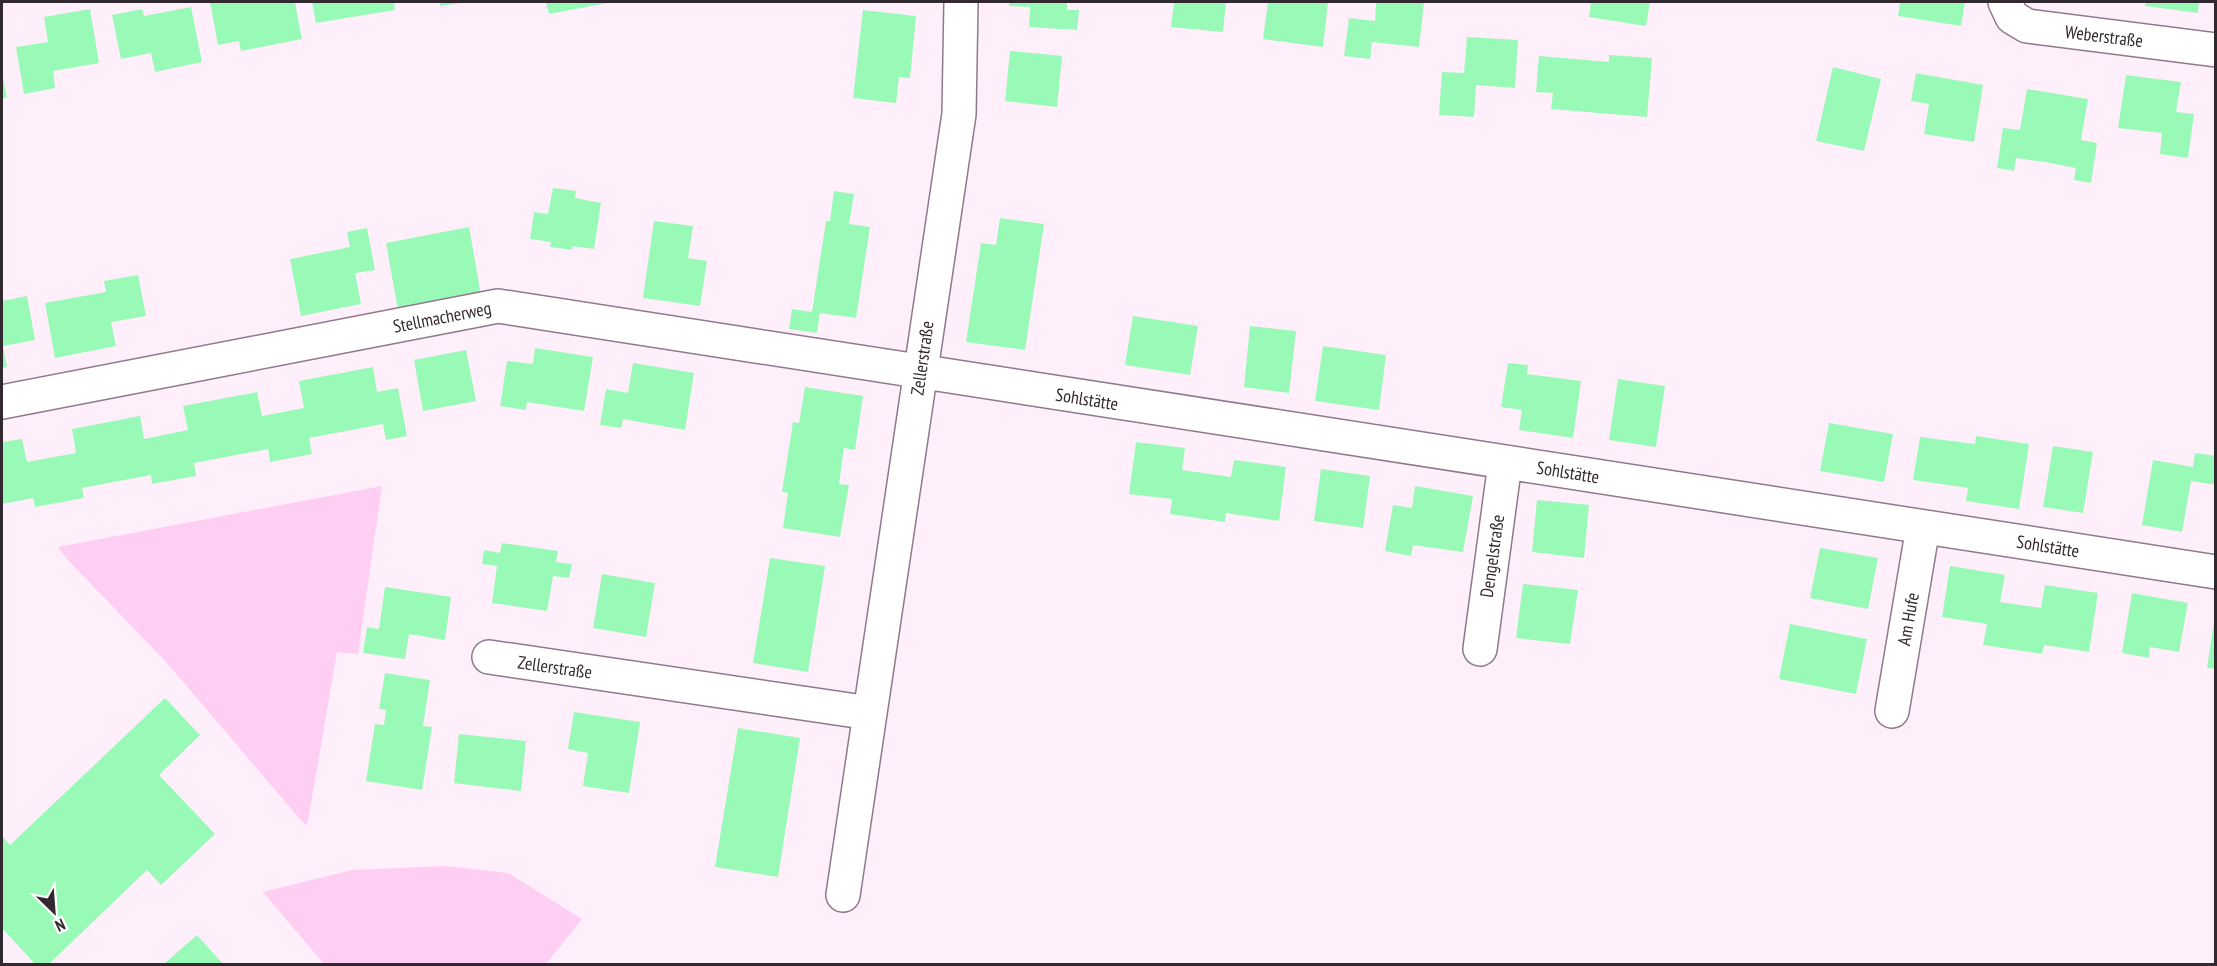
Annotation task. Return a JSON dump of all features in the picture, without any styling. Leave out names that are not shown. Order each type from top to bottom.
[{"type":"street","name":"Zellerstraße","points":[[843,895],[959,114],[961,2]]},
{"type":"street","name":"Weberstraße","points":[[2005,2],[2012,17],[2027,26],[2216,50]]},
{"type":"street","name":"Stellmacherweg","points":[[2,402],[498,306],[920,373]]},
{"type":"street","name":"Sohlstätte","points":[[920,373],[2216,572]]},
{"type":"street","name":"Dengelstraße","points":[[1480,649],[1505,463]]},
{"type":"street","name":"Am Hufe","points":[[1892,711],[1923,527]]},
{"type":"street","name":"Zellerstraße","points":[[489,657],[870,713]]},
{"type":"shaded area","points":[[382,486],[358,654],[337,652],[308,821],[305,825],[167,663],[58,547]]},
{"type":"shaded area","points":[[445,866],[508,873],[582,919],[546,964],[324,964],[263,892],[352,870]]},
{"type":"building","points":[[210,2],[295,2],[302,39],[241,51],[239,41],[218,45]]},
{"type":"building","points":[[312,2],[394,2],[395,10],[316,23]]},
{"type":"building","points":[[440,2],[461,2],[461,3],[440,6]]},
{"type":"building","points":[[546,2],[607,2],[607,3],[549,14]]},
{"type":"building","points":[[1009,2],[1067,2],[1067,10],[1079,10],[1077,30],[1029,27],[1030,7],[1009,6]]},
{"type":"building","points":[[1174,2],[1226,2],[1223,32],[1171,27]]},
{"type":"building","points":[[1268,2],[1328,2],[1323,47],[1263,39]]},
{"type":"building","points":[[1376,2],[1424,2],[1419,47],[1372,42],[1370,59],[1344,56],[1349,18],[1375,21]]},
{"type":"building","points":[[1591,2],[1650,2],[1646,26],[1589,17]]},
{"type":"building","points":[[1900,2],[1965,2],[1961,26],[1898,16]]},
{"type":"building","points":[[2146,2],[2199,2],[2198,13],[2145,6]]},
{"type":"building","points":[[191,7],[202,62],[155,72],[151,53],[121,59],[112,15],[142,9],[144,16]]},
{"type":"building","points":[[90,9],[99,63],[53,71],[55,88],[24,94],[16,47],[48,42],[44,17]]},
{"type":"building","points":[[863,10],[916,16],[910,78],[899,77],[896,103],[853,98]]},
{"type":"building","points":[[1467,37],[1518,40],[1515,88],[1476,85],[1474,117],[1439,115],[1442,72],[1464,73]]},
{"type":"building","points":[[1010,51],[1062,56],[1057,107],[1005,101]]},
{"type":"building","points":[[1609,55],[1652,58],[1647,117],[1551,109],[1553,93],[1536,92],[1539,56],[1609,62]]},
{"type":"building","points":[[1833,67],[1881,79],[1864,151],[1816,141]]},
{"type":"building","points":[[2,72],[7,97],[2,98]]},
{"type":"building","points":[[1916,73],[1983,85],[1974,142],[1924,134],[1929,104],[1911,101]]},
{"type":"building","points":[[2126,75],[2181,82],[2176,112],[2194,114],[2188,158],[2160,154],[2162,133],[2118,128]]},
{"type":"building","points":[[2027,89],[2088,99],[2081,140],[2097,143],[2091,183],[2074,180],[2076,168],[2045,162],[2016,158],[2014,171],[1997,168],[2003,128],[2020,130]]},
{"type":"building","points":[[553,188],[576,191],[575,198],[601,203],[594,249],[573,246],[572,250],[550,247],[551,242],[530,239],[534,212],[548,214]]},
{"type":"building","points":[[834,191],[854,194],[849,224],[870,227],[856,318],[820,313],[817,333],[789,329],[792,309],[812,312],[826,221],[830,221]]},
{"type":"building","points":[[1000,218],[1044,224],[1025,350],[966,342],[981,243],[996,245]]},
{"type":"building","points":[[654,221],[693,226],[688,258],[707,261],[700,306],[643,298]]},
{"type":"building","points":[[469,227],[481,295],[398,310],[386,243]]},
{"type":"building","points":[[367,228],[375,270],[355,273],[361,304],[301,316],[290,259],[350,247],[347,232]]},
{"type":"building","points":[[138,275],[146,316],[111,322],[116,346],[55,358],[45,303],[106,292],[104,281]]},
{"type":"building","points":[[27,296],[35,340],[3,346],[7,367],[2,368],[2,301]]},
{"type":"building","points":[[1133,316],[1198,326],[1190,375],[1125,365]]},
{"type":"building","points":[[1250,326],[1296,331],[1289,393],[1244,387]]},
{"type":"building","points":[[1323,346],[1386,355],[1379,410],[1315,401]]},
{"type":"building","points":[[535,348],[593,357],[584,411],[527,402],[526,410],[500,406],[507,361],[533,364]]},
{"type":"building","points":[[466,350],[476,401],[423,411],[414,360]]},
{"type":"building","points":[[633,363],[694,373],[685,430],[623,419],[621,428],[600,425],[606,389],[628,393]]},
{"type":"building","points":[[1508,363],[1528,365],[1527,374],[1581,381],[1573,438],[1519,430],[1522,410],[1501,407]]},
{"type":"building","points":[[373,367],[377,392],[398,388],[407,436],[386,440],[383,424],[309,438],[312,454],[270,462],[268,449],[194,463],[196,476],[152,484],[151,475],[82,488],[84,498],[35,507],[33,498],[2,504],[2,442],[22,439],[27,462],[76,453],[72,429],[140,416],[144,439],[188,430],[183,406],[257,392],[262,416],[304,408],[299,381]]},
{"type":"building","points":[[1618,379],[1665,386],[1656,447],[1609,440]]},
{"type":"building","points":[[805,387],[863,396],[855,450],[844,448],[839,484],[849,485],[840,537],[783,528],[788,493],[782,492],[793,422],[799,423]]},
{"type":"building","points":[[1829,423],[1893,434],[1884,482],[1820,471]]},
{"type":"building","points":[[1976,436],[2029,444],[2019,509],[1966,501],[1968,488],[1913,480],[1920,437],[1975,444]]},
{"type":"building","points":[[1136,442],[1185,448],[1182,470],[1231,477],[1234,460],[1286,467],[1279,521],[1226,513],[1225,522],[1170,514],[1172,499],[1129,494]]},
{"type":"building","points":[[2053,446],[2093,452],[2083,513],[2043,507]]},
{"type":"building","points":[[2195,453],[2216,456],[2216,485],[2191,481],[2182,532],[2142,525],[2153,460],[2193,467]]},
{"type":"building","points":[[1321,469],[1370,476],[1363,528],[1314,521]]},
{"type":"building","points":[[1415,486],[1473,496],[1463,552],[1413,545],[1411,556],[1385,551],[1393,505],[1412,508]]},
{"type":"building","points":[[1537,500],[1589,505],[1584,558],[1532,552]]},
{"type":"building","points":[[502,543],[558,551],[556,562],[572,564],[569,578],[553,576],[547,611],[492,603],[497,566],[482,564],[484,550],[500,553]]},
{"type":"building","points":[[1820,548],[1878,558],[1868,609],[1810,598]]},
{"type":"building","points":[[770,558],[825,566],[808,672],[753,663]]},
{"type":"building","points":[[1950,566],[2005,575],[2000,602],[2041,608],[2045,585],[2098,593],[2089,652],[2044,645],[2042,654],[1983,645],[1987,624],[1942,617]]},
{"type":"building","points":[[602,574],[655,583],[646,637],[593,628]]},
{"type":"building","points":[[1523,584],[1578,590],[1570,644],[1516,638]]},
{"type":"building","points":[[385,587],[451,597],[445,640],[409,634],[405,659],[363,653],[367,627],[379,629]]},
{"type":"building","points":[[2132,593],[2188,603],[2179,652],[2150,647],[2149,658],[2122,653]]},
{"type":"building","points":[[2214,622],[2216,622],[2216,669],[2207,668]]},
{"type":"building","points":[[1790,624],[1867,639],[1856,694],[1779,679]]},
{"type":"building","points":[[385,673],[430,680],[423,726],[432,727],[422,790],[366,781],[375,724],[384,725],[386,710],[379,709]]},
{"type":"building","points":[[165,698],[200,735],[159,775],[215,834],[161,885],[147,870],[49,964],[35,964],[2,928],[2,836],[10,845]]},
{"type":"building","points":[[574,712],[640,722],[629,793],[583,786],[588,753],[568,749]]},
{"type":"building","points":[[738,728],[800,738],[778,877],[715,867]]},
{"type":"building","points":[[459,734],[526,741],[521,791],[454,783]]},
{"type":"building","points":[[197,935],[223,964],[164,964]]}]
